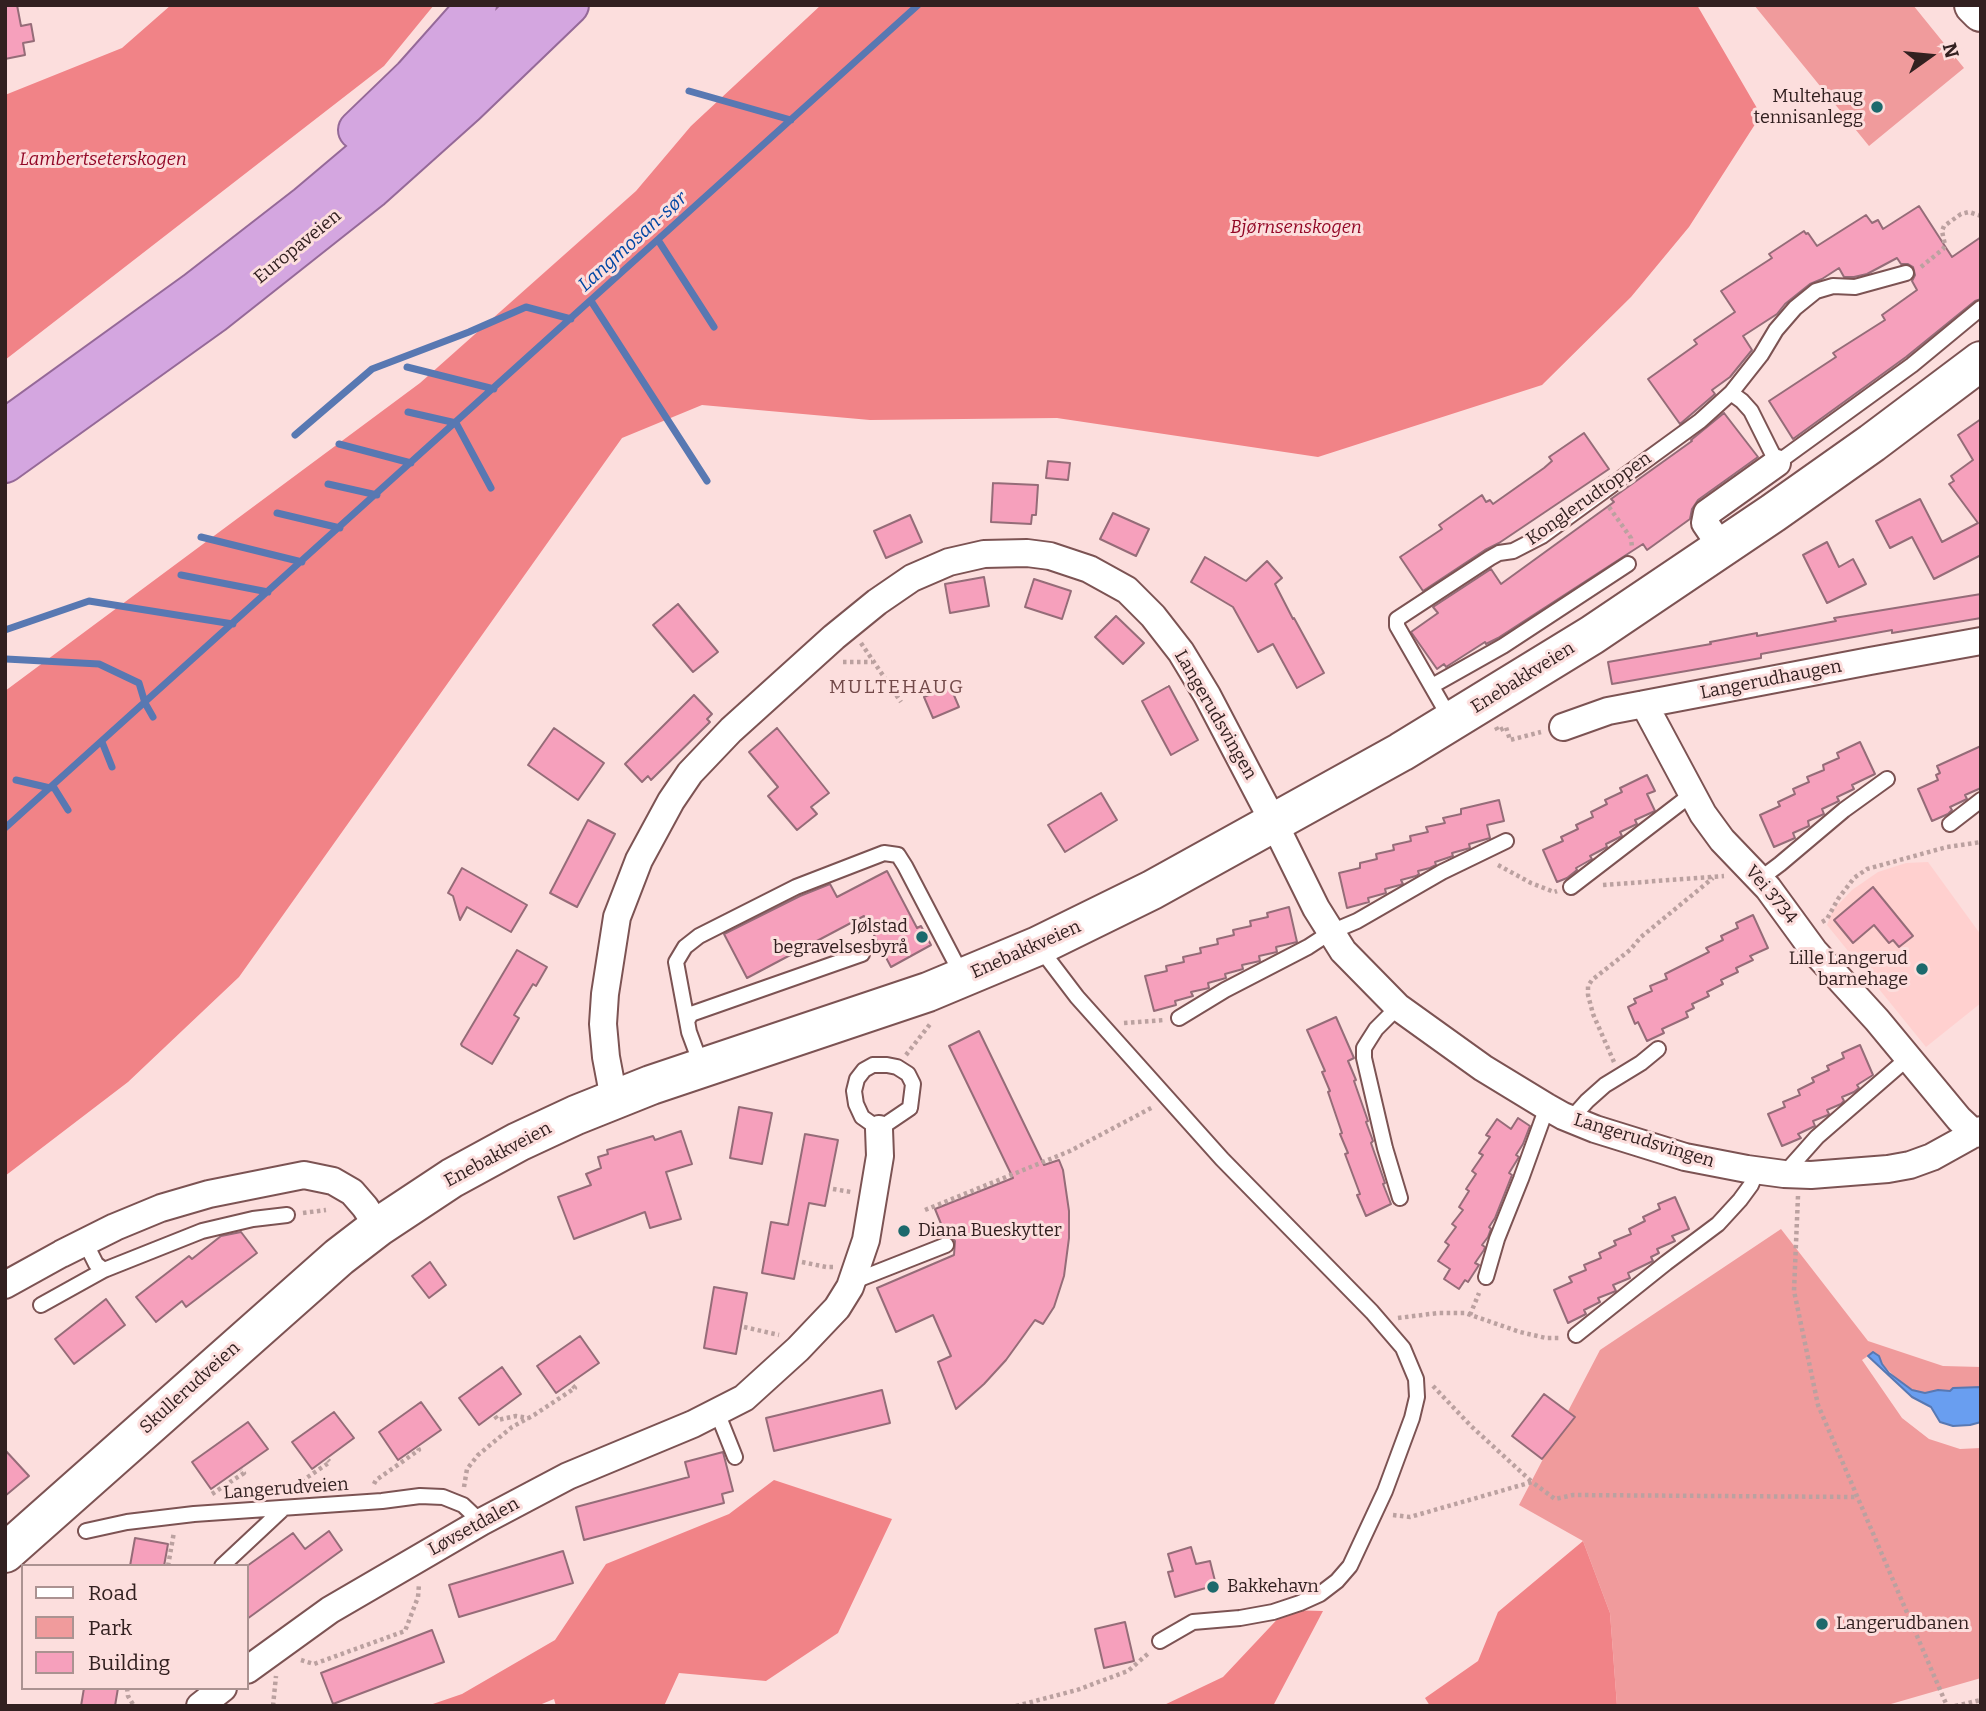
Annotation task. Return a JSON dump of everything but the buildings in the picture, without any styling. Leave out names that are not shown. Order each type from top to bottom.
[{"type":"highway","points":[[251,250],[359,128],[413,77],[477,5]]},
{"type":"highway","name":"Europaveien","points":[[5,429],[251,250],[403,124],[529,5]]},
{"type":"highway","name":"Europaveien","points":[[5,463],[202,322],[371,189],[526,49],[569,5]]},
{"type":"main road","points":[[1975,5],[1981,12]]},
{"type":"main road","name":"Enebakkveien","points":[[378,1227],[452,1178],[549,1127],[614,1099],[928,992],[1038,946],[1120,907],[1452,721],[1592,635],[1872,443],[1981,361]]},
{"type":"main road","name":"Skullerudveien","points":[[5,1553],[300,1290],[378,1227]]},
{"type":"street","points":[[1722,548],[1705,523],[1707,513],[1777,463]]},
{"type":"street","name":"Langerudsvingen","points":[[614,1099],[603,1024],[617,917],[639,860],[671,801],[690,773],[731,730],[849,625],[912,578],[949,562],[984,554],[1027,553],[1050,556],[1089,569],[1127,590],[1153,616],[1181,653],[1207,695],[1316,908],[1343,951],[1398,1007],[1483,1068],[1546,1107],[1571,1119],[1685,1157],[1757,1171],[1792,1174],[1888,1169],[1910,1165],[1932,1157],[1978,1132]]},
{"type":"street","name":"Langerudhaugen","points":[[1563,727],[1608,711],[1981,642]]},
{"type":"street","name":"Vei 3734","points":[[1644,704],[1703,814],[1722,840],[1756,875],[1814,951],[1877,1020],[1959,1119],[1978,1132]]},
{"type":"street","name":"Løvsetdalen","points":[[248,1669],[472,1513],[693,1424],[744,1398],[798,1349],[837,1308],[843,1274],[866,1240],[869,1228],[880,1156],[879,1129]]},
{"type":"street","points":[[5,1285],[115,1227],[162,1208],[209,1194],[304,1175],[333,1181],[352,1192],[378,1227]]},
{"type":"street","points":[[200,1706],[220,1690]]},
{"type":"lane","name":"Konglerudtoppen","points":[[1452,721],[1397,626],[1397,620],[1489,558],[1513,551],[1542,536],[1700,421],[1731,393],[1761,355],[1776,330],[1795,308],[1816,291],[1833,286],[1855,287],[1906,273]]},
{"type":"lane","points":[[1731,393],[1751,411],[1777,463],[1925,355],[1981,308]]},
{"type":"lane","points":[[1432,687],[1503,646],[1628,564]]},
{"type":"lane","points":[[1756,875],[1780,864],[1886,779]]},
{"type":"lane","points":[[1571,887],[1692,794]]},
{"type":"lane","points":[[1950,824],[1981,800]]},
{"type":"lane","points":[[1179,1018],[1442,872],[1506,842]]},
{"type":"lane","points":[[702,1068],[689,1032],[676,962],[685,947],[699,936],[796,887],[884,853],[898,855],[964,978]]},
{"type":"lane","points":[[1038,946],[1077,997],[1222,1159],[1380,1321],[1403,1348],[1416,1379],[1417,1397],[1412,1418],[1375,1513],[1350,1566],[1337,1581],[1300,1604],[1240,1618],[1193,1622],[1160,1641]]},
{"type":"lane","points":[[687,1021],[691,1014],[862,954]]},
{"type":"lane","points":[[1398,1007],[1376,1029],[1364,1048],[1364,1058],[1399,1198]]},
{"type":"lane","points":[[1571,1119],[1605,1085],[1642,1063],[1658,1049]]},
{"type":"lane","points":[[1792,1174],[1817,1137],[1908,1058]]},
{"type":"lane","points":[[873,1065],[897,1067],[908,1074],[913,1084],[910,1108],[879,1129],[862,1117],[856,1104],[854,1091],[857,1079],[864,1070],[873,1065]]},
{"type":"lane","points":[[1486,1276],[1546,1107]]},
{"type":"lane","points":[[1576,1335],[1718,1224],[1740,1200],[1757,1171]]},
{"type":"lane","points":[[41,1305],[104,1270],[202,1231],[253,1219],[287,1215]]},
{"type":"lane","points":[[85,1242],[99,1267],[104,1270]]},
{"type":"lane","points":[[843,1274],[946,1245]]},
{"type":"lane","points":[[717,1412],[735,1457]]},
{"type":"lane","name":"Langerudveien","points":[[86,1531],[127,1522],[201,1514],[431,1497],[443,1497],[472,1513]]},
{"type":"lane","points":[[224,1564],[288,1508]]},
{"type":"path","points":[[1906,273],[1909,275],[1943,249],[1944,226],[1969,212],[1981,216]]},
{"type":"path","points":[[1601,492],[1631,538],[1633,545],[1628,564]]},
{"type":"path","points":[[849,625],[901,702]]},
{"type":"path","points":[[1492,720],[1498,731],[1506,727],[1510,740],[1563,727]]},
{"type":"path","points":[[1805,937],[1827,919],[1854,878],[1867,869],[1947,847],[1981,842]]},
{"type":"path","points":[[1479,854],[1531,883],[1553,891],[1571,887],[1756,875]]},
{"type":"path","points":[[1620,1075],[1592,1014],[1588,986],[1713,877]]},
{"type":"path","points":[[897,1067],[926,1027],[934,1021],[932,1014]]},
{"type":"path","points":[[1108,1032],[1118,1023],[1179,1018]]},
{"type":"path","points":[[925,1210],[1070,1151],[1169,1099]]},
{"type":"path","points":[[1792,1174],[1794,1291],[1818,1405],[1947,1706]]},
{"type":"path","points":[[802,1262],[832,1268],[843,1274]]},
{"type":"path","points":[[1380,1321],[1438,1313],[1465,1313],[1546,1338],[1576,1335]]},
{"type":"path","points":[[744,1327],[786,1336]]},
{"type":"path","points":[[1411,1363],[1471,1426],[1532,1482],[1555,1499],[1573,1496],[1857,1497]]},
{"type":"path","points":[[472,1513],[465,1476],[471,1464],[505,1432],[575,1388],[572,1385]]},
{"type":"path","points":[[495,1416],[498,1420],[516,1416],[528,1418]]},
{"type":"path","points":[[374,1502],[372,1488],[376,1480],[419,1450],[418,1448]]},
{"type":"path","points":[[288,1508],[290,1489],[330,1462],[328,1460]]},
{"type":"path","points":[[201,1514],[204,1499],[244,1473],[241,1470]]},
{"type":"path","points":[[1375,1513],[1410,1517],[1532,1482]]},
{"type":"path","points":[[168,1564],[176,1517]]},
{"type":"path","points":[[295,1655],[300,1660],[314,1664],[404,1631],[418,1597],[416,1577]]},
{"type":"path","points":[[1016,1706],[1077,1690],[1128,1671],[1160,1641]]},
{"type":"path","points":[[273,1706],[277,1668]]},
{"type":"path","points":[[127,1690],[134,1706]]},
{"type":"path","points":[[1955,1706],[1981,1700]]},
{"type":"shaded area","name":"Lille Langerud barnehage","points":[[1928,862],[1981,935],[1981,1003],[1926,1047],[1827,925],[1833,910],[1852,890],[1878,872],[1906,863]]},
{"type":"green space","name":"Lambertseterskogen","points":[[171,5],[434,5],[384,66],[5,360],[5,95],[122,48]]},
{"type":"green space","name":"Bjørnsenskogen","points":[[821,5],[1697,5],[1761,115],[1689,227],[1631,297],[1542,385],[1318,457],[1057,418],[870,420],[702,405],[622,438],[239,977],[128,1082],[5,1176],[5,691],[420,383],[636,191],[691,126]]},
{"type":"green space","name":"Multehaug tennisanlegg","points":[[1754,5],[1913,5],[1964,68],[1869,146]]},
{"type":"green space","points":[[1781,1229],[1868,1341],[1943,1366],[1981,1367],[1981,1388],[1925,1393],[1912,1390],[1895,1377],[1874,1352],[1862,1360],[1902,1418],[1929,1439],[1960,1449],[1981,1448],[1981,1678],[1884,1706],[1617,1706],[1610,1613],[1583,1541],[1519,1505],[1600,1350]]},
{"type":"green space","points":[[774,1480],[892,1519],[838,1633],[766,1681],[679,1673],[664,1706],[556,1706],[554,1699],[537,1706],[427,1706],[462,1694],[555,1640],[606,1564],[729,1514]]},
{"type":"green space","points":[[1583,1541],[1610,1613],[1617,1706],[1430,1706],[1425,1698],[1478,1661],[1498,1612]]},
{"type":"green space","points":[[1286,1610],[1323,1611],[1273,1706],[1162,1706],[1223,1677]]},
{"type":"water","points":[[1873,1352],[1879,1356],[1889,1373],[1912,1390],[1925,1393],[1981,1387],[1981,1422],[1953,1426],[1940,1422],[1931,1407],[1912,1397],[1868,1356]]},
{"type":"waterway","name":"Langmosan-sør","points":[[5,828],[918,5]]},
{"type":"waterway","points":[[689,91],[791,120]]},
{"type":"waterway","points":[[658,240],[714,327]]},
{"type":"waterway","points":[[591,301],[707,481]]},
{"type":"waterway","points":[[295,435],[372,369],[526,307],[571,319]]},
{"type":"waterway","points":[[407,367],[494,389]]},
{"type":"waterway","points":[[408,412],[456,423],[491,488]]},
{"type":"waterway","points":[[339,444],[411,463]]},
{"type":"waterway","points":[[328,484],[377,495]]},
{"type":"waterway","points":[[277,513],[340,528]]},
{"type":"waterway","points":[[201,537],[302,562]]},
{"type":"waterway","points":[[181,575],[268,592]]},
{"type":"waterway","points":[[5,630],[89,601],[233,624]]},
{"type":"waterway","points":[[6,659],[99,664],[139,683],[153,717]]},
{"type":"waterway","points":[[102,742],[112,767]]},
{"type":"waterway","points":[[16,780],[50,788]]},
{"type":"waterway","points":[[53,786],[68,810]]},
{"type":"place","name":"Multehaug tennisanlegg","points":[[1877,107]]},
{"type":"place","name":"Jølstad begravelsesbyrå","points":[[922,937]]},
{"type":"place","name":"Lille Langerud barnehage","points":[[1922,969]]},
{"type":"place","name":"Diana Bueskytter","points":[[904,1231]]},
{"type":"place","name":"Bakkehavn","points":[[1213,1587]]},
{"type":"place","name":"Langerudbanen","points":[[1822,1624]]},
{"type":"district","name":"MULTEHAUG","points":[[897,688]]}]
